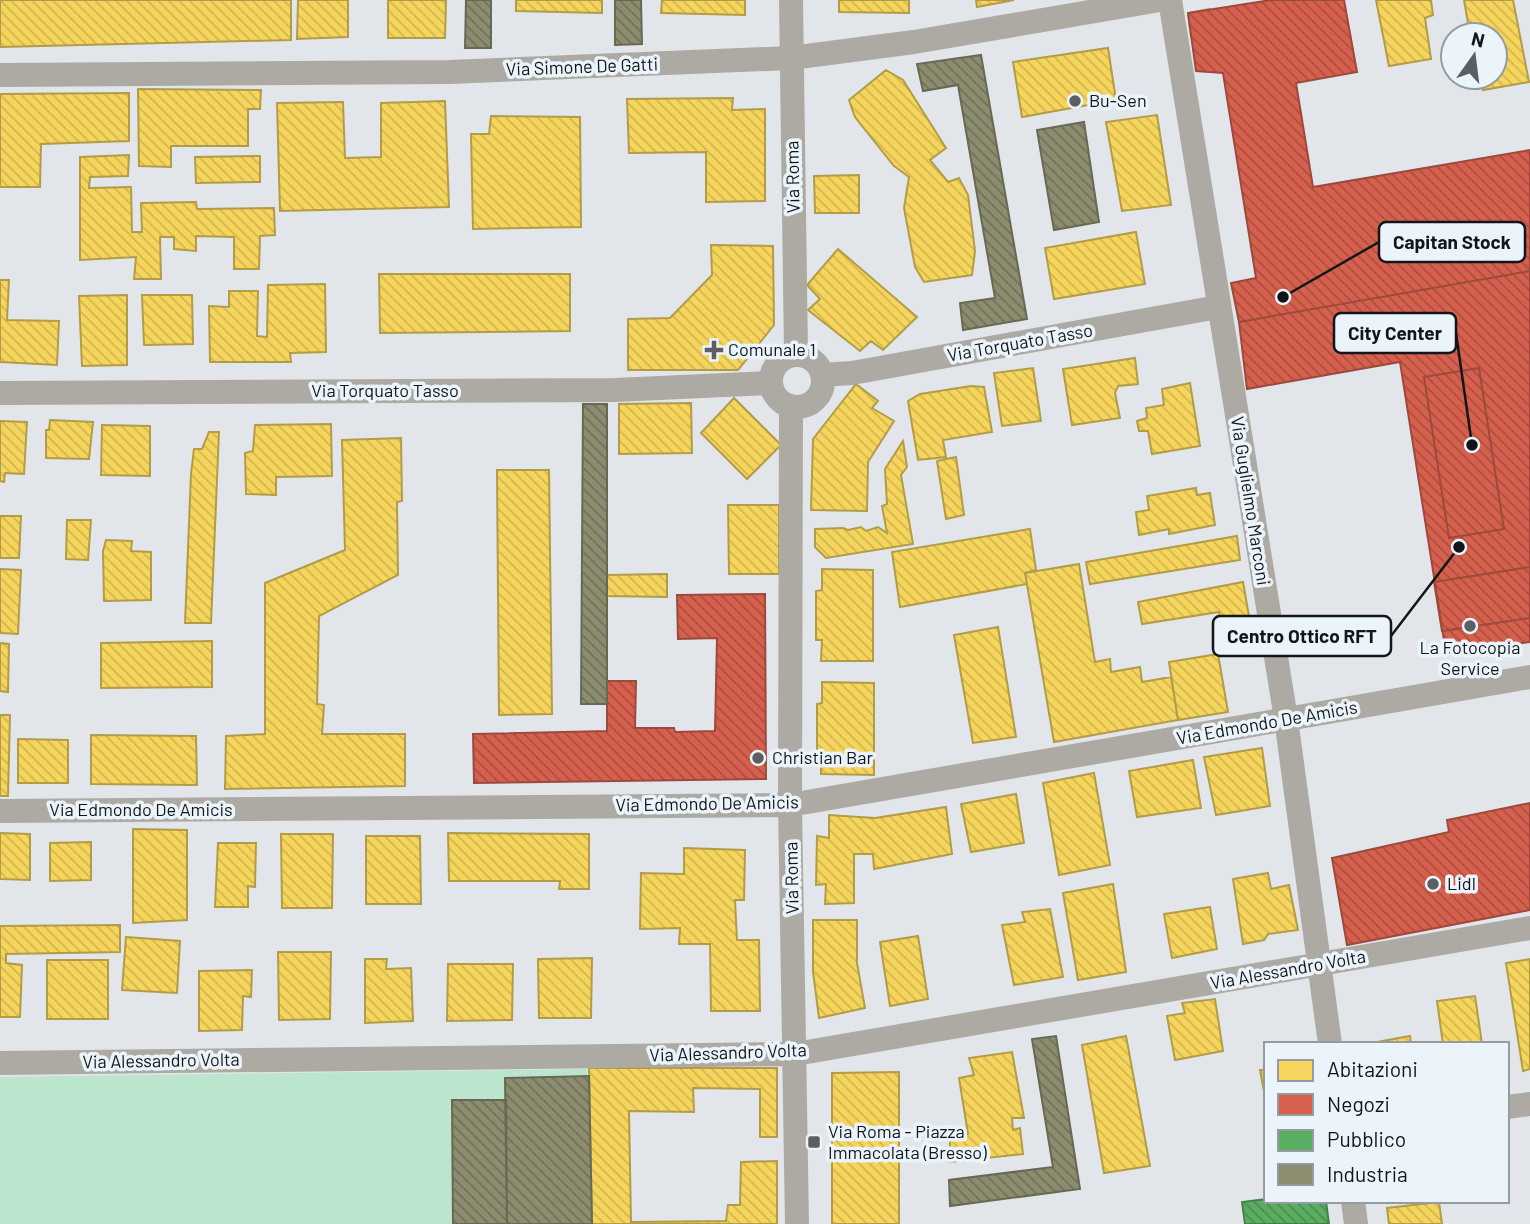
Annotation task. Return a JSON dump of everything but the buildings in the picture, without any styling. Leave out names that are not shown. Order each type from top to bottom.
[{"type":"street","name":"Via Roma","points":[[791,0],[796,354]]},
{"type":"street","name":"Via Simone De Gatti","points":[[0,75],[449,72],[791,58],[914,42],[1160,0]]},
{"type":"street","name":"Via Guglielmo Marconi","points":[[1170,0],[1286,719],[1331,1042]]},
{"type":"street","name":"Via Torquato Tasso","points":[[822,375],[866,371],[1218,307]]},
{"type":"street","points":[[796,354],[816,363],[822,375],[820,394],[802,407],[791,407],[781,402],[770,383],[777,363],[796,354]]},
{"type":"street","name":"Via Torquato Tasso","points":[[0,393],[615,390],[770,383]]},
{"type":"street","name":"Via Roma","points":[[791,407],[790,805],[797,1224]]},
{"type":"street","name":"Via Edmondo De Amicis","points":[[0,811],[790,805],[1530,677]]},
{"type":"street","name":"Via Alessandro Volta","points":[[0,1063],[795,1054],[1530,928]]},
{"type":"street","points":[[1509,1107],[1530,1104]]},
{"type":"street","points":[[1353,1203],[1356,1224]]},
{"type":"green space","points":[[587,1069],[589,1224],[0,1224],[0,1077]]},
{"type":"place","name":"Bu-Sen","points":[[1075,101]]},
{"type":"place","name":"Capitan Stock","points":[[1283,297]]},
{"type":"place","name":"Comunale 1","points":[[714,350]]},
{"type":"place","name":"City Center","points":[[1472,445]]},
{"type":"place","name":"Centro Ottico RFT","points":[[1459,547]]},
{"type":"place","name":"La Fotocopia Service","points":[[1470,626]]},
{"type":"place","name":"Christian Bar","points":[[758,758]]},
{"type":"place","name":"Lidl","points":[[1433,884]]},
{"type":"place","name":"Via Roma - Piazza Immacolata (Bresso)","points":[[814,1142]]}]
